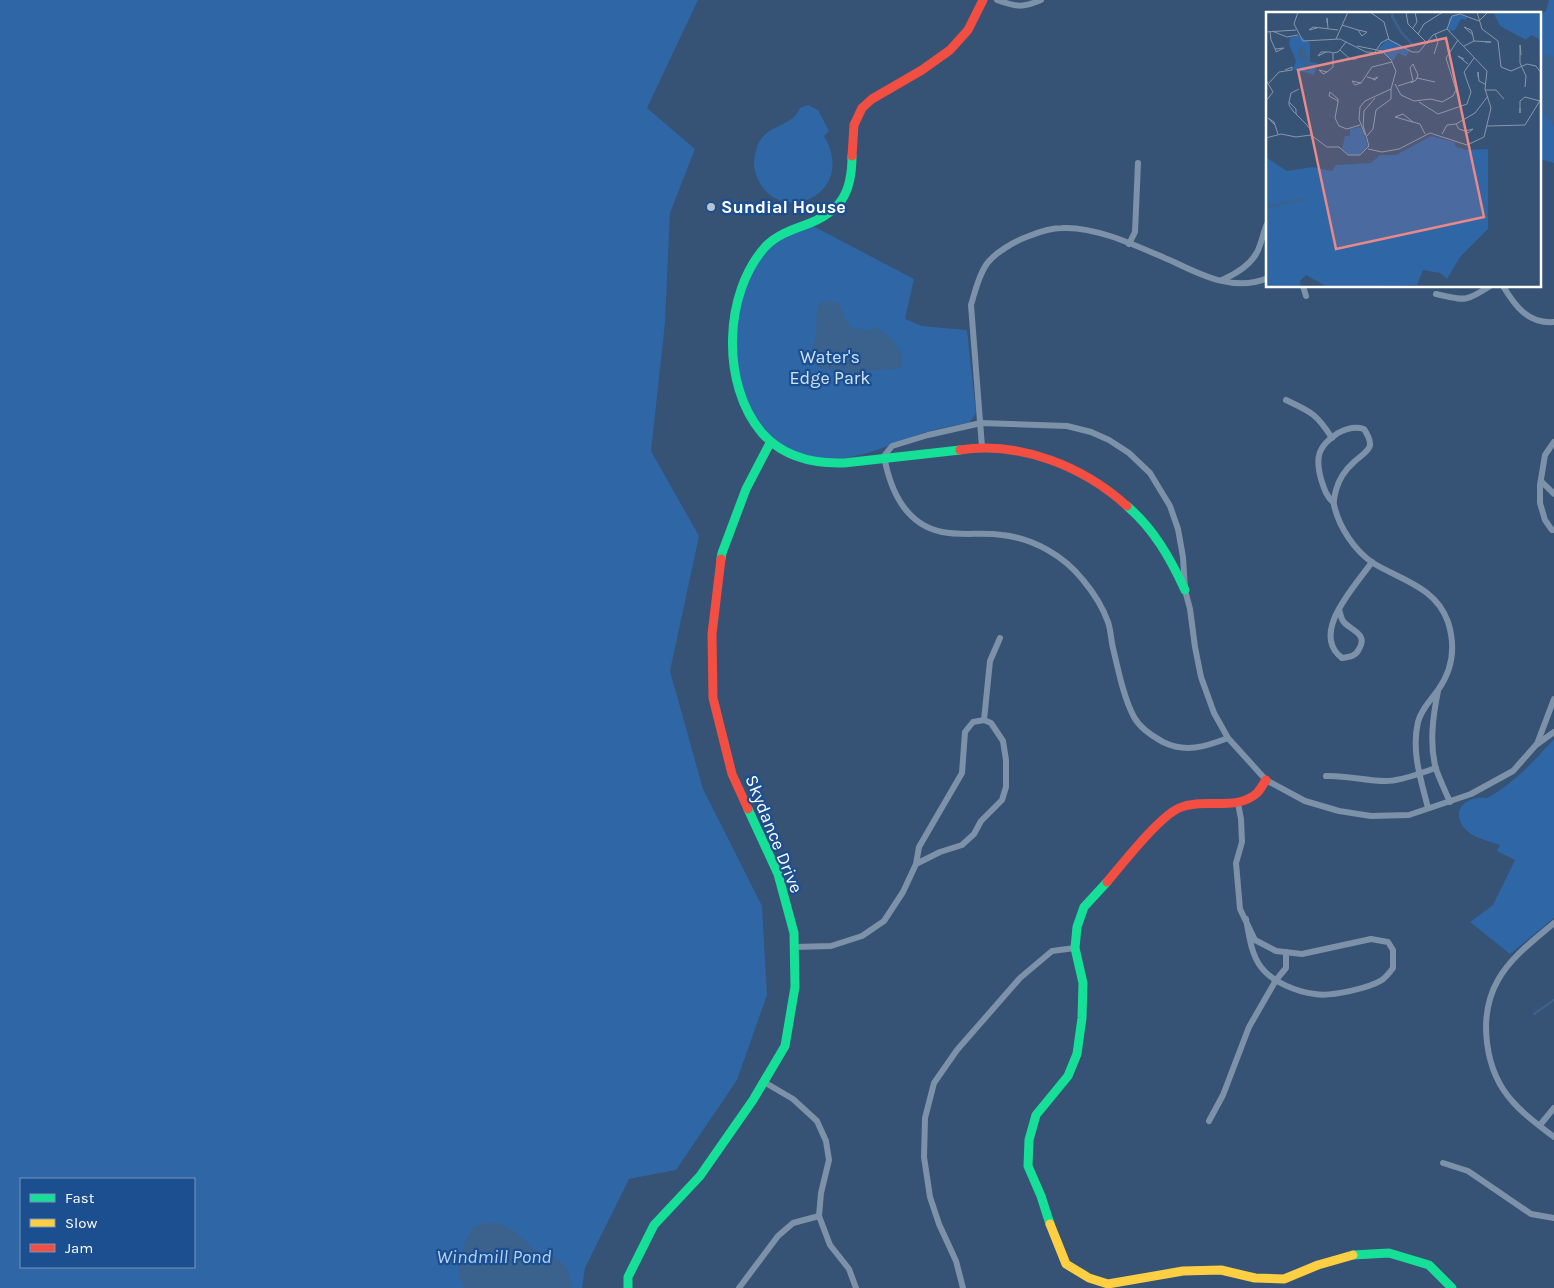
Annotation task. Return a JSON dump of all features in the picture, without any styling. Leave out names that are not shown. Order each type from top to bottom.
[{"type":"street","points":[[983,0],[966,33],[954,47],[940,58],[862,107],[853,122],[852,173],[849,188],[836,208],[820,221],[783,232],[766,245],[752,264],[739,296],[732,328],[733,364],[739,393],[751,420],[770,443],[795,457],[821,463],[844,463],[884,456],[896,457],[982,447],[1035,455],[1057,462],[1090,478],[1111,492],[1151,530],[1166,552],[1185,590]]},
{"type":"street","points":[[997,0],[1016,7],[1033,4],[1041,0]]},
{"type":"street","points":[[1129,244],[1135,232],[1138,163]]},
{"type":"street","points":[[1221,281],[1237,273],[1252,260],[1260,248],[1263,230],[1266,225]]},
{"type":"street","points":[[982,447],[972,305],[986,264],[1012,242],[1038,232],[1061,228],[1091,231],[1129,244],[1209,278],[1237,284],[1260,282],[1266,279]]},
{"type":"street","points":[[1304,288],[1306,296]]},
{"type":"street","points":[[1436,294],[1463,300],[1471,298],[1487,288]]},
{"type":"street","points":[[1504,288],[1523,313],[1532,319],[1546,323],[1554,322]]},
{"type":"street","points":[[1286,400],[1310,411],[1321,421],[1332,438]]},
{"type":"street","points":[[884,456],[892,446],[928,434],[981,423],[1066,426],[1091,432],[1109,440],[1129,453],[1150,473],[1170,506],[1178,529],[1185,590],[1190,609],[1195,647],[1201,677],[1214,713],[1228,738],[1266,780],[1305,801],[1339,811],[1372,816],[1409,815],[1471,794],[1513,772],[1536,745],[1554,732]]},
{"type":"street","points":[[1333,502],[1338,483],[1345,472],[1355,460],[1366,454],[1370,446],[1369,437],[1364,429],[1356,427],[1342,431],[1321,448],[1317,463],[1327,496],[1333,502],[1342,529],[1355,546],[1372,562],[1430,594],[1447,620],[1452,636],[1453,652],[1448,672],[1438,690],[1426,704],[1418,721],[1416,759],[1428,808]]},
{"type":"street","points":[[1554,442],[1545,455],[1540,503],[1545,520],[1554,530]]},
{"type":"street","name":"Skydance Drive","points":[[628,1288],[628,1277],[654,1225],[700,1176],[753,1100],[785,1046],[795,987],[794,932],[778,874],[732,774],[713,698],[712,634],[722,553],[746,489],[770,443]]},
{"type":"street","points":[[884,456],[891,486],[898,500],[906,512],[923,525],[941,532],[1004,535],[1027,541],[1067,563],[1083,580],[1099,604],[1108,622],[1126,696],[1134,717],[1156,739],[1171,746],[1193,749],[1208,746],[1228,738]]},
{"type":"street","points":[[1541,481],[1554,494]]},
{"type":"street","points":[[1339,609],[1343,622],[1355,630],[1361,637],[1362,646],[1357,654],[1350,657],[1342,658],[1334,652],[1330,642],[1331,627],[1335,615],[1339,609],[1372,562]]},
{"type":"street","points":[[984,720],[990,661],[1000,638]]},
{"type":"street","points":[[1438,690],[1433,718],[1433,741],[1436,768],[1450,802]]},
{"type":"street","points":[[1536,745],[1554,699]]},
{"type":"street","points":[[794,947],[831,946],[862,936],[884,921],[903,892],[916,864],[919,847],[962,773],[965,732],[973,722],[984,720],[991,724],[1002,741],[1006,760],[1006,787],[1002,800],[981,821],[974,834],[962,845],[940,852],[916,864]]},
{"type":"street","points":[[1326,776],[1386,781],[1436,768]]},
{"type":"street","points":[[1266,780],[1256,793],[1238,803],[1187,806],[1179,808],[1163,819],[1084,907],[1077,927],[1075,948],[1083,983],[1082,1018],[1076,1054],[1068,1076],[1036,1115],[1029,1140],[1028,1166],[1066,1264],[1089,1278],[1108,1284],[1183,1271],[1220,1270],[1256,1278],[1284,1279],[1318,1265],[1353,1255],[1389,1253],[1429,1266],[1452,1288]]},
{"type":"street","points":[[1238,803],[1242,842],[1236,864],[1240,909],[1246,919],[1255,940],[1276,951],[1302,954],[1370,939],[1388,942],[1393,950],[1393,968],[1383,979],[1364,987],[1317,995],[1296,990],[1276,980],[1261,968],[1253,952],[1246,919]]},
{"type":"street","points":[[1554,923],[1514,959],[1498,981],[1487,1016],[1486,1042],[1493,1072],[1512,1101],[1554,1137]]},
{"type":"street","points":[[963,1288],[956,1261],[939,1224],[930,1196],[924,1157],[925,1118],[934,1083],[957,1050],[1020,978],[1052,951],[1075,948]]},
{"type":"street","points":[[1209,1121],[1223,1095],[1249,1027],[1276,980],[1286,968],[1286,952]]},
{"type":"street","points":[[764,1082],[793,1099],[817,1121],[826,1141],[829,1160],[821,1193],[819,1216],[830,1244],[849,1269],[856,1288]]},
{"type":"street","points":[[1540,1125],[1554,1108]]},
{"type":"street","points":[[1444,1163],[1468,1171],[1531,1214],[1554,1218]]},
{"type":"street","points":[[739,1288],[778,1236],[793,1223],[819,1216]]},
{"type":"street","points":[[744,1288],[745,1279]]},
{"type":"green space","points":[[0,0],[698,0],[647,108],[695,149],[670,213],[665,323],[651,451],[699,536],[670,671],[703,789],[762,906],[767,995],[737,1080],[676,1170],[629,1179],[585,1268],[582,1288],[0,1288]]},
{"type":"green space","points":[[1549,0],[1554,0],[1554,163],[1542,160],[1542,14],[1546,11]]},
{"type":"green space","points":[[808,105],[818,110],[829,131],[824,136],[832,157],[831,175],[823,189],[811,198],[796,202],[781,201],[767,193],[757,177],[754,162],[757,147],[766,134],[791,120],[800,108]]},
{"type":"green space","name":"Water's Edge Park","points":[[813,226],[914,279],[905,319],[922,326],[967,330],[976,413],[970,422],[919,434],[858,455],[828,459],[813,457],[792,450],[773,438],[762,427],[750,408],[742,385],[737,361],[736,336],[739,311],[745,288],[756,266],[770,248],[785,237]]},
{"type":"green space","points":[[1554,739],[1554,918],[1510,954],[1470,922],[1493,905],[1515,860],[1497,851],[1500,845],[1478,838],[1467,831],[1459,817],[1459,811],[1466,802],[1472,799],[1487,798],[1506,786],[1531,764]]},
{"type":"water","points":[[1542,56],[1554,57],[1554,126],[1542,110]]},
{"type":"water","points":[[824,300],[838,303],[850,327],[868,331],[877,327],[887,335],[899,350],[902,368],[866,371],[856,375],[844,370],[823,368],[812,362],[817,308]]},
{"type":"water","name":"Windmill Pond","points":[[495,1222],[514,1231],[533,1249],[551,1255],[562,1263],[567,1270],[572,1288],[465,1288],[461,1281],[459,1265],[466,1242],[473,1228]]},
{"type":"waterway","points":[[1534,1014],[1554,1000]]},
{"type":"traffic: fast","points":[[852,156],[850,181],[842,200],[828,214],[789,231],[766,246],[752,266],[741,288],[735,313],[732,339],[734,365],[739,390],[749,413],[762,433],[770,441],[789,453],[810,460],[844,463],[960,450]]},
{"type":"traffic: fast","points":[[721,559],[746,489],[770,443]]},
{"type":"traffic: fast","points":[[1127,506],[1153,534],[1185,590]]},
{"type":"traffic: fast","points":[[628,1288],[628,1277],[654,1225],[700,1176],[753,1100],[785,1046],[795,987],[794,933],[778,874],[748,809]]},
{"type":"traffic: fast","points":[[1050,1224],[1041,1196],[1028,1166],[1029,1140],[1036,1115],[1068,1076],[1077,1054],[1082,1018],[1083,983],[1075,948],[1077,927],[1084,907],[1107,882]]},
{"type":"traffic: fast","points":[[1353,1255],[1389,1253],[1429,1265],[1452,1288]]},
{"type":"traffic: slow","points":[[1050,1224],[1066,1264],[1089,1278],[1108,1284],[1183,1271],[1221,1270],[1255,1278],[1284,1279],[1318,1265],[1353,1255]]},
{"type":"traffic: jam","points":[[852,156],[854,125],[862,108],[872,99],[922,70],[950,50],[968,30],[983,0]]},
{"type":"traffic: jam","points":[[960,450],[1005,449],[1028,453],[1050,460],[1071,468],[1091,479],[1127,506]]},
{"type":"traffic: jam","points":[[721,559],[712,634],[713,698],[732,774],[748,809]]},
{"type":"traffic: jam","points":[[1107,882],[1142,841],[1171,813],[1189,805],[1230,803],[1249,799],[1260,790],[1266,780]]},
{"type":"place","name":"Sundial House","points":[[711,207]]}]
